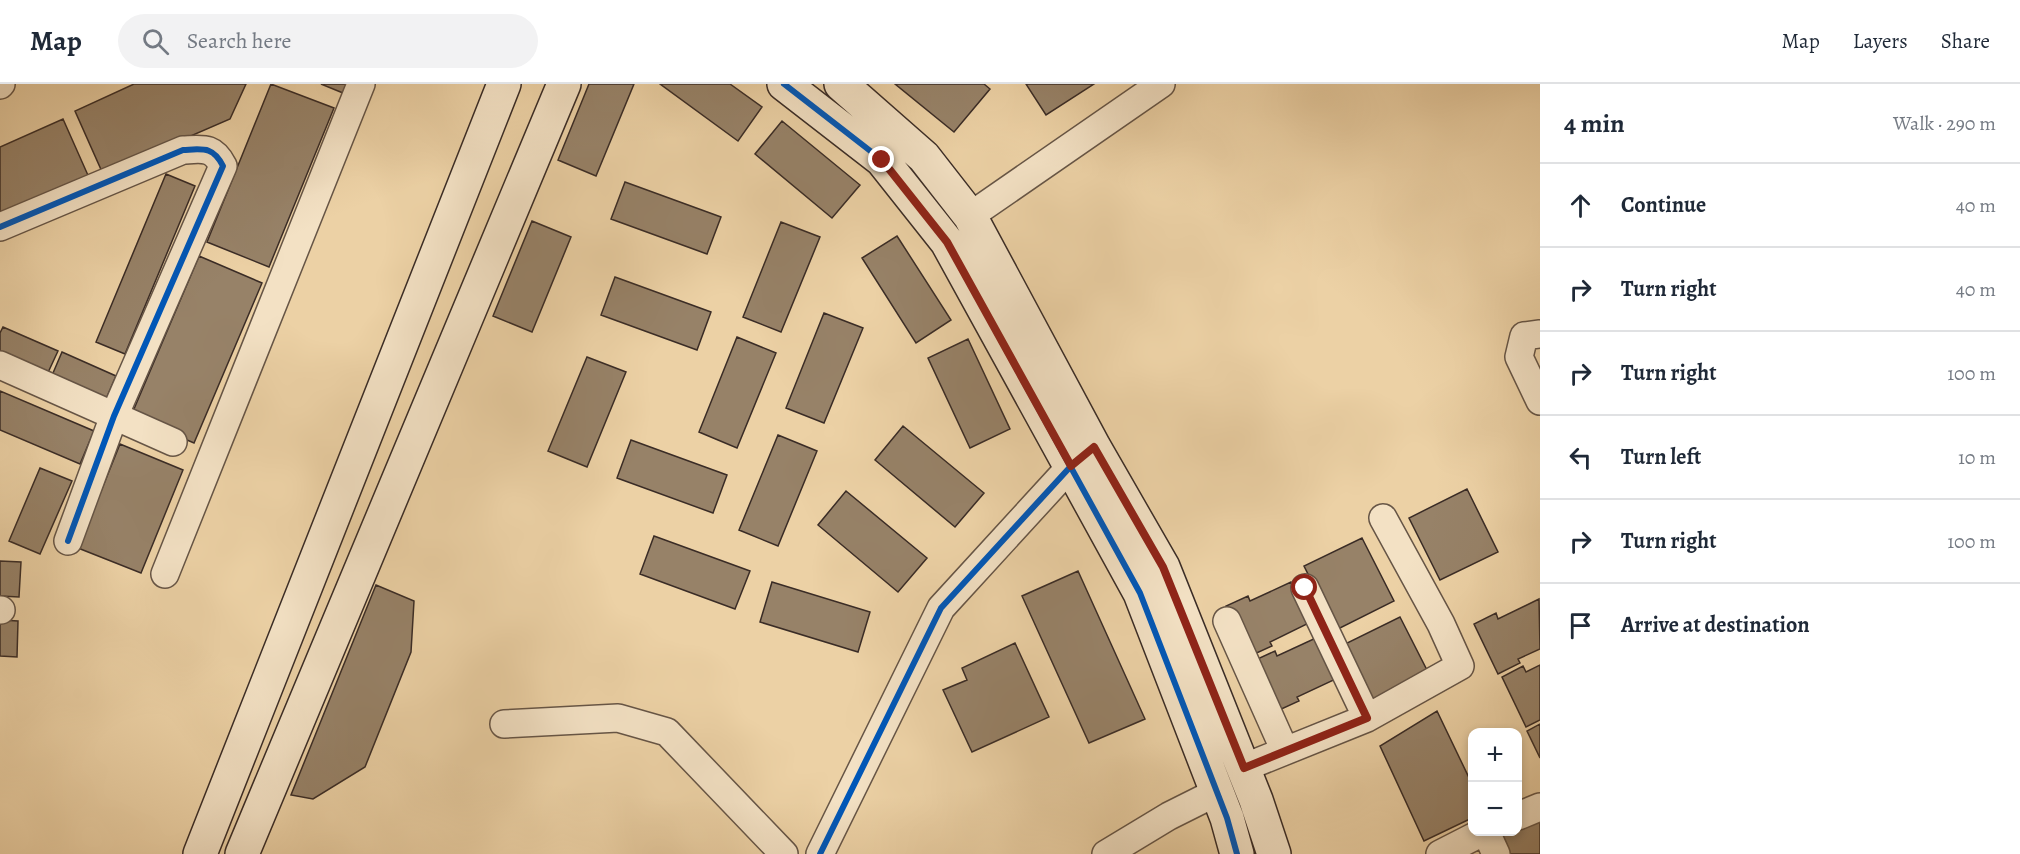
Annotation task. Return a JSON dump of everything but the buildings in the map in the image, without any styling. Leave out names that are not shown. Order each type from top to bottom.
[{"type":"street","points":[[165,574],[361,84]]},
{"type":"street","points":[[200,854],[504,84]]},
{"type":"street","points":[[242,854],[564,84]]},
{"type":"street","points":[[784,84],[882,160],[947,242],[1082,456],[1163,567],[1244,768],[1274,854]]},
{"type":"street","points":[[841,84],[924,157],[970,216],[1082,456],[1140,593],[1217,792],[1238,854]]},
{"type":"street","points":[[970,216],[1161,84]]},
{"type":"street","points":[[0,227],[183,150],[205,149],[218,155],[223,166],[114,416],[68,541]]},
{"type":"street","points":[[1540,334],[1524,336],[1519,357],[1540,401]]},
{"type":"street","points":[[0,365],[173,442]]},
{"type":"street","points":[[820,854],[941,608],[1082,456]]},
{"type":"street","points":[[1244,768],[1367,718],[1460,666],[1441,624],[1383,518]]},
{"type":"street","points":[[1305,588],[1367,718]]},
{"type":"street","points":[[1227,621],[1285,751]]},
{"type":"street","points":[[504,724],[618,718],[667,732],[784,854]]},
{"type":"street","points":[[1106,854],[1169,816],[1217,792]]},
{"type":"street","points":[[1522,814],[1540,807]]},
{"type":"street","points":[[1440,854],[1474,836]]},
{"type":"street","points":[[1487,836],[1496,854]]},
{"type":"cycle path","points":[[784,84],[882,160],[947,242],[1140,593],[1227,818],[1237,854]]},
{"type":"cycle path","points":[[0,227],[183,150],[207,150],[215,155],[223,166],[114,416],[68,541]]},
{"type":"cycle path","points":[[820,854],[941,608],[1071,466],[1094,447]]},
{"type":"route","points":[[882,160],[947,242],[1071,466],[1094,447],[1163,567],[1244,768],[1367,718],[1305,588]]}]
